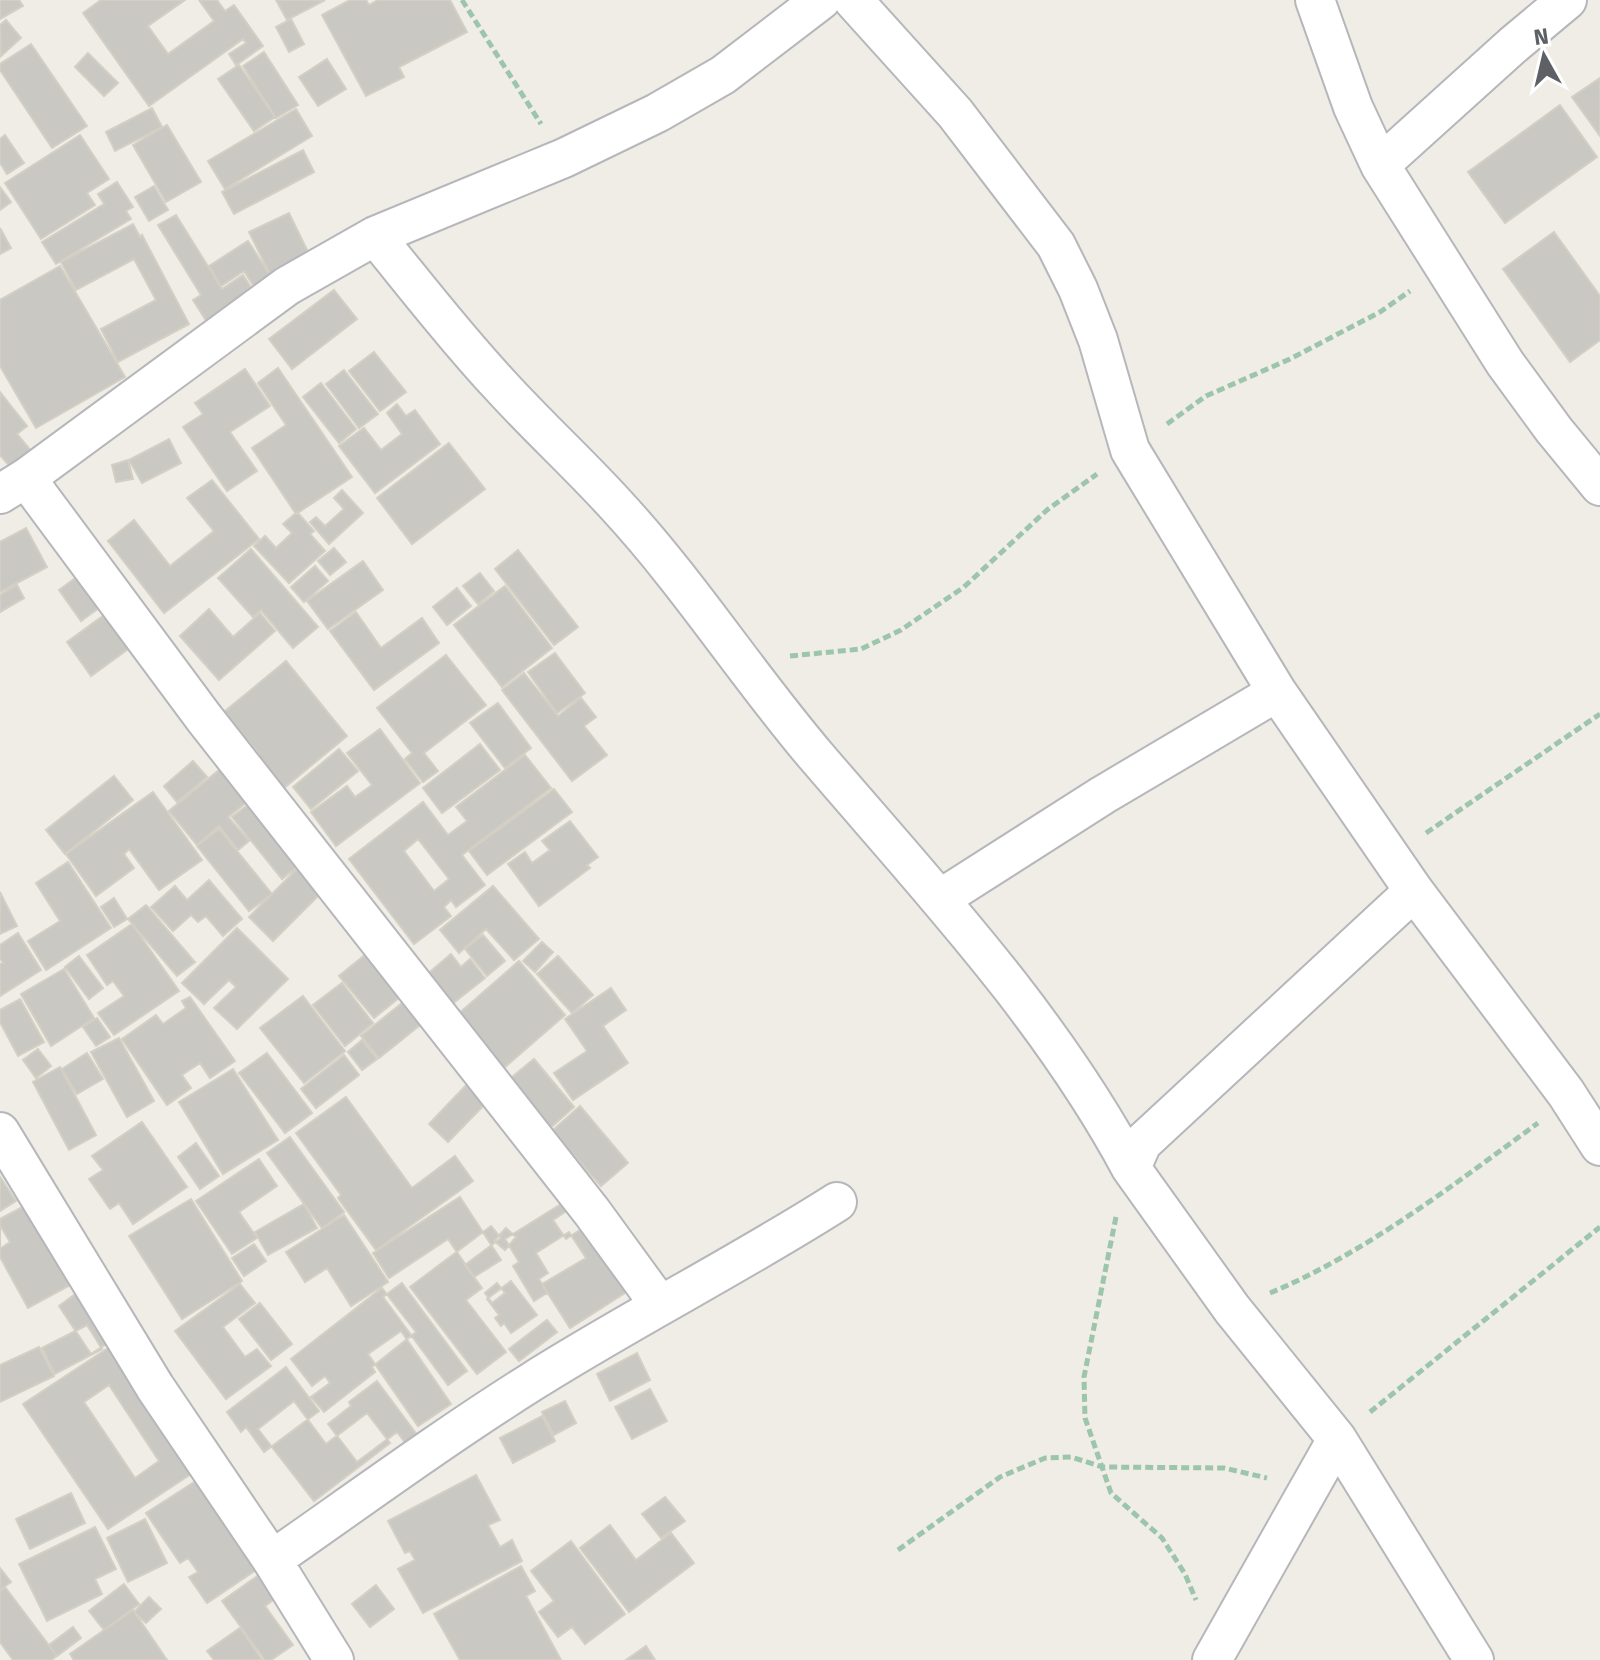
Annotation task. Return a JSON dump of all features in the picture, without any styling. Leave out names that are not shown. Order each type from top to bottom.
[{"type":"street","points":[[659,1304],[582,1199],[204,718],[13,486],[287,286],[375,236],[564,158],[657,113],[723,75],[821,0]]},
{"type":"street","points":[[853,0],[955,113],[1056,245],[1098,340],[1130,450],[1277,692],[1414,891],[1566,1093],[1600,1146]]},
{"type":"street","points":[[1315,0],[1353,107],[1380,165],[1505,363],[1600,486]]},
{"type":"street","points":[[1380,165],[1567,0]]},
{"type":"street","points":[[375,236],[497,382],[617,506],[689,591],[813,752],[1004,977],[1106,1122],[1131,1168],[1232,1309],[1337,1439],[1474,1660]]},
{"type":"street","points":[[940,899],[1103,795],[1277,692]]},
{"type":"street","points":[[1131,1168],[1142,1143],[1414,891]]},
{"type":"street","points":[[0,1132],[155,1387],[272,1560],[334,1660]]},
{"type":"street","points":[[272,1560],[531,1382],[659,1304],[741,1262],[837,1202]]},
{"type":"street","points":[[1213,1659],[1337,1439]]},
{"type":"path","points":[[462,0],[564,158]]},
{"type":"path","points":[[1391,857],[1600,714]]},
{"type":"path","points":[[1232,1309],[1295,1283],[1367,1241],[1487,1161],[1554,1111],[1566,1093]]},
{"type":"path","points":[[1131,1168],[1112,1231],[1084,1377],[1085,1418],[1111,1493],[1162,1538],[1185,1574],[1201,1612],[1213,1659]]},
{"type":"path","points":[[1337,1439],[1600,1227]]},
{"type":"path","points":[[898,1550],[968,1498],[1023,1466],[1045,1458],[1071,1457],[1103,1467],[1224,1468],[1268,1478],[1306,1495]]},
{"type":"building","points":[[0,0],[19,0],[23,6],[0,19]]},
{"type":"building","points":[[101,0],[185,0],[148,26],[168,54],[214,21],[199,0],[217,0],[225,11],[234,5],[263,46],[236,65],[229,54],[246,43],[243,39],[149,106],[83,13]]},
{"type":"building","points":[[276,0],[325,0],[287,20]]},
{"type":"building","points":[[350,0],[366,0],[369,5],[378,0],[450,0],[467,32],[399,67],[404,77],[366,96],[322,15]]},
{"type":"building","points":[[291,19],[304,44],[289,52],[276,27]]},
{"type":"building","points":[[6,20],[21,38],[1,56],[0,25]]},
{"type":"building","points":[[31,44],[87,126],[52,148],[0,70],[0,64]]},
{"type":"building","points":[[264,52],[298,105],[276,118],[243,66]]},
{"type":"building","points":[[88,53],[118,83],[104,96],[75,67]]},
{"type":"building","points":[[327,59],[346,89],[318,106],[299,77]]},
{"type":"building","points":[[239,65],[275,117],[254,131],[218,79]]},
{"type":"building","points":[[1600,78],[1600,136],[1572,97]]},
{"type":"building","points":[[1560,105],[1597,157],[1505,223],[1468,172]]},
{"type":"building","points":[[152,108],[162,127],[115,151],[106,132]]},
{"type":"building","points":[[296,109],[312,136],[225,189],[208,161]]},
{"type":"building","points":[[167,125],[201,182],[166,202],[133,145]]},
{"type":"building","points":[[5,135],[24,163],[7,174],[0,163],[0,139]]},
{"type":"building","points":[[80,135],[109,179],[87,193],[95,205],[41,239],[5,183]]},
{"type":"building","points":[[303,150],[314,172],[234,214],[222,192]]},
{"type":"building","points":[[117,182],[133,207],[126,211],[131,219],[56,264],[42,242],[104,204],[98,194]]},
{"type":"building","points":[[154,186],[168,210],[149,221],[135,197]]},
{"type":"building","points":[[0,187],[11,202],[0,210]]},
{"type":"building","points":[[289,213],[309,254],[270,274],[249,232]]},
{"type":"building","points":[[176,215],[222,289],[243,275],[256,295],[209,325],[193,300],[201,295],[158,225]]},
{"type":"building","points":[[133,224],[140,237],[142,235],[189,324],[118,362],[101,329],[156,300],[134,259],[76,290],[61,262]]},
{"type":"building","points":[[0,228],[11,248],[0,254]]},
{"type":"building","points":[[1554,232],[1600,296],[1600,340],[1570,362],[1503,269]]},
{"type":"building","points":[[248,241],[275,283],[258,293],[244,271],[221,286],[209,266]]},
{"type":"building","points":[[60,266],[125,377],[36,428],[0,366],[0,300]]},
{"type":"building","points":[[334,290],[357,319],[292,369],[269,339]]},
{"type":"building","points":[[374,352],[406,392],[380,411],[349,371]]},
{"type":"building","points":[[278,368],[352,477],[296,514],[252,448],[286,425],[258,383]]},
{"type":"building","points":[[245,369],[270,406],[230,432],[257,471],[227,491],[183,427],[203,414],[195,403]]},
{"type":"building","points":[[344,370],[378,414],[359,428],[326,384]]},
{"type":"building","points":[[321,383],[356,429],[339,443],[303,397]]},
{"type":"building","points":[[0,392],[27,426],[17,434],[32,452],[11,468],[0,455]]},
{"type":"building","points":[[397,404],[406,416],[415,410],[440,444],[375,493],[339,446],[364,428],[381,450],[402,434],[387,413]]},
{"type":"building","points":[[169,439],[181,463],[142,483],[129,460]]},
{"type":"building","points":[[449,443],[485,489],[412,544],[377,498]]},
{"type":"building","points":[[128,460],[133,479],[116,482],[112,465]]},
{"type":"building","points":[[212,480],[259,539],[164,613],[108,541],[134,520],[170,566],[214,531],[187,498]]},
{"type":"building","points":[[342,490],[363,513],[329,544],[310,522],[316,517],[325,526],[344,509],[334,498]]},
{"type":"building","points":[[297,512],[314,531],[310,534],[325,551],[289,583],[254,546],[265,536],[276,548],[292,533],[283,524]]},
{"type":"building","points":[[26,528],[47,567],[0,592],[0,542]]},
{"type":"building","points":[[334,548],[346,562],[330,575],[318,561]]},
{"type":"building","points":[[251,549],[318,627],[293,648],[261,610],[253,617],[218,578]]},
{"type":"building","points":[[518,550],[578,627],[554,645],[495,569]]},
{"type":"building","points":[[363,561],[383,590],[328,629],[307,601]]},
{"type":"building","points":[[315,566],[328,581],[304,602],[291,587]]},
{"type":"building","points":[[85,571],[107,602],[81,621],[59,590]]},
{"type":"building","points":[[480,573],[494,591],[478,604],[463,586]]},
{"type":"building","points":[[17,585],[24,598],[0,612],[0,595]]},
{"type":"building","points":[[505,586],[552,648],[502,687],[454,625]]},
{"type":"building","points":[[457,588],[471,606],[447,625],[433,607]]},
{"type":"building","points":[[209,609],[233,637],[260,613],[275,631],[219,680],[180,636]]},
{"type":"building","points":[[356,612],[381,648],[422,618],[439,643],[374,690],[330,631]]},
{"type":"building","points":[[107,613],[131,647],[91,676],[67,642]]},
{"type":"building","points":[[555,653],[585,693],[557,713],[528,672]]},
{"type":"building","points":[[446,655],[486,705],[424,753],[438,771],[423,782],[405,759],[412,753],[377,708]]},
{"type":"building","points":[[286,661],[347,736],[278,793],[251,760],[259,754],[224,712]]},
{"type":"building","points":[[524,673],[558,716],[581,698],[596,717],[584,726],[607,755],[572,781],[502,690]]},
{"type":"building","points":[[498,703],[531,748],[505,768],[470,723]]},
{"type":"building","points":[[380,729],[420,783],[336,846],[311,812],[347,786],[355,797],[372,785],[347,753]]},
{"type":"building","points":[[480,744],[500,770],[442,813],[423,788]]},
{"type":"building","points":[[339,749],[358,771],[311,809],[293,787]]},
{"type":"building","points":[[525,755],[551,788],[462,855],[485,885],[456,907],[451,900],[444,907],[451,916],[414,944],[349,859],[423,802],[448,835],[467,821],[456,807]]},
{"type":"building","points":[[193,761],[207,777],[177,802],[164,786]]},
{"type":"building","points":[[230,761],[256,795],[228,817],[249,841],[238,850],[219,826],[197,845],[169,811]]},
{"type":"building","points":[[114,776],[133,800],[65,854],[46,830]]},
{"type":"building","points":[[554,789],[572,812],[487,875],[469,851]]},
{"type":"building","points":[[153,792],[202,860],[159,890],[129,849],[124,854],[134,868],[96,896],[66,854]]},
{"type":"building","points":[[257,798],[306,860],[282,879],[232,817]]},
{"type":"building","points":[[570,821],[598,857],[587,865],[590,868],[539,906],[508,864],[525,852],[532,863],[550,850],[542,841]]},
{"type":"building","points":[[219,829],[272,894],[249,911],[197,846]]},
{"type":"building","points":[[418,839],[449,879],[434,891],[404,851]]},
{"type":"building","points":[[306,860],[331,883],[273,941],[249,917]]},
{"type":"building","points":[[68,862],[111,928],[46,970],[28,941],[60,921],[36,883]]},
{"type":"building","points":[[209,880],[242,919],[223,936],[206,916],[198,922],[191,915],[173,931],[151,907],[175,886],[187,900]]},
{"type":"building","points":[[493,886],[539,939],[514,960],[486,929],[459,953],[440,930]]},
{"type":"building","points":[[0,892],[17,926],[0,934]]},
{"type":"building","points":[[114,898],[127,919],[114,927],[101,907]]},
{"type":"building","points":[[146,905],[195,962],[177,976],[128,919]]},
{"type":"building","points":[[132,924],[179,991],[114,1035],[98,1013],[124,996],[113,981],[107,985],[87,955]]},
{"type":"building","points":[[237,928],[288,979],[237,1029],[214,1008],[236,987],[229,980],[204,1004],[182,983]]},
{"type":"building","points":[[18,933],[41,970],[0,996],[0,964],[3,963],[0,945]]},
{"type":"building","points":[[483,935],[505,961],[487,976],[465,949]]},
{"type":"building","points":[[542,942],[553,952],[535,972],[523,961]]},
{"type":"building","points":[[376,946],[410,989],[374,1018],[339,976]]},
{"type":"building","points":[[451,954],[461,967],[470,959],[485,978],[447,1008],[423,978]]},
{"type":"building","points":[[79,956],[103,988],[89,999],[65,967]]},
{"type":"building","points":[[558,956],[593,995],[572,1013],[537,974]]},
{"type":"building","points":[[519,961],[565,1015],[504,1068],[457,1015]]},
{"type":"building","points":[[64,969],[94,1018],[51,1046],[21,994]]},
{"type":"building","points":[[342,983],[373,1023],[345,1046],[313,1005]]},
{"type":"building","points":[[611,988],[626,1010],[603,1026],[628,1063],[573,1100],[554,1073],[587,1051],[565,1019]]},
{"type":"building","points":[[303,996],[345,1051],[304,1083],[260,1028]]},
{"type":"building","points":[[190,997],[235,1061],[210,1078],[200,1063],[182,1075],[191,1088],[167,1105],[122,1039],[156,1015],[163,1024],[186,1008],[182,1001]]},
{"type":"building","points":[[20,999],[44,1042],[18,1056],[0,1022],[0,1010]]},
{"type":"building","points":[[407,999],[425,1021],[379,1058],[361,1036]]},
{"type":"building","points":[[97,1018],[110,1037],[96,1046],[83,1027]]},
{"type":"building","points":[[119,1038],[154,1101],[127,1117],[91,1052]]},
{"type":"building","points":[[362,1040],[377,1059],[362,1070],[348,1052]]},
{"type":"building","points":[[38,1049],[51,1066],[36,1078],[23,1060]]},
{"type":"building","points":[[87,1053],[103,1079],[77,1094],[62,1069]]},
{"type":"building","points":[[267,1053],[312,1113],[285,1133],[239,1073]]},
{"type":"building","points":[[344,1055],[359,1075],[316,1108],[301,1089]]},
{"type":"building","points":[[534,1059],[574,1107],[548,1130],[507,1081]]},
{"type":"building","points":[[60,1067],[96,1135],[69,1150],[33,1082]]},
{"type":"building","points":[[233,1069],[278,1140],[223,1174],[179,1102]]},
{"type":"building","points":[[473,1078],[492,1097],[448,1142],[429,1124]]},
{"type":"building","points":[[346,1097],[412,1188],[455,1156],[473,1181],[376,1250],[296,1133]]},
{"type":"building","points":[[580,1106],[628,1163],[601,1186],[552,1131]]},
{"type":"building","points":[[142,1122],[187,1187],[133,1224],[119,1203],[110,1209],[89,1179],[103,1170],[92,1156]]},
{"type":"building","points":[[290,1137],[344,1212],[322,1228],[267,1153]]},
{"type":"building","points":[[196,1143],[219,1176],[200,1189],[178,1157]]},
{"type":"building","points":[[259,1159],[277,1186],[239,1212],[257,1238],[232,1254],[196,1201]]},
{"type":"building","points":[[0,1177],[16,1201],[0,1211]]},
{"type":"building","points":[[577,1194],[636,1286],[570,1328],[542,1284],[586,1258],[569,1232],[536,1253],[548,1273],[539,1279],[547,1293],[534,1301],[513,1266],[519,1262],[505,1239]]},
{"type":"building","points":[[460,1197],[501,1260],[474,1277],[448,1239],[389,1278],[373,1253]]},
{"type":"building","points":[[191,1199],[242,1281],[182,1319],[129,1236]]},
{"type":"building","points":[[582,1201],[595,1220],[566,1239],[553,1220]]},
{"type":"building","points":[[28,1204],[72,1284],[28,1308],[0,1257],[0,1219]]},
{"type":"building","points":[[304,1204],[317,1228],[268,1255],[255,1232]]},
{"type":"building","points":[[344,1215],[388,1282],[351,1306],[327,1268],[305,1282],[286,1252]]},
{"type":"building","points":[[0,1225],[10,1242],[0,1249]]},
{"type":"building","points":[[491,1226],[501,1238],[465,1265],[482,1288],[466,1300],[506,1352],[477,1374],[410,1287]]},
{"type":"building","points":[[506,1228],[516,1237],[505,1250],[494,1241]]},
{"type":"building","points":[[254,1244],[266,1261],[244,1276],[232,1258]]},
{"type":"building","points":[[511,1281],[537,1315],[511,1333],[504,1323],[501,1326],[495,1318],[499,1315],[487,1299]]},
{"type":"building","points":[[402,1283],[467,1371],[448,1385],[383,1297]]},
{"type":"building","points":[[497,1283],[505,1293],[492,1303],[485,1293]]},
{"type":"building","points":[[240,1284],[255,1303],[223,1327],[245,1357],[257,1349],[271,1366],[226,1399],[175,1331]]},
{"type":"building","points":[[382,1288],[416,1332],[372,1367],[375,1372],[324,1412],[311,1397],[330,1383],[325,1376],[312,1386],[291,1359]]},
{"type":"building","points":[[81,1290],[114,1339],[91,1354],[59,1306]]},
{"type":"building","points":[[260,1303],[292,1344],[271,1360],[239,1319]]},
{"type":"building","points":[[547,1320],[557,1332],[519,1361],[509,1349]]},
{"type":"building","points":[[87,1325],[102,1349],[55,1374],[42,1348]]},
{"type":"building","points":[[401,1331],[451,1404],[418,1426],[368,1354]]},
{"type":"building","points":[[119,1341],[203,1466],[108,1529],[23,1404]],"holes":[[[109,1385],[159,1461],[135,1478],[84,1402]]]},
{"type":"building","points":[[39,1347],[54,1376],[0,1402],[0,1365]]},
{"type":"building","points":[[637,1353],[650,1380],[610,1401],[597,1374]]},
{"type":"building","points":[[286,1367],[319,1411],[264,1452],[246,1427],[241,1432],[227,1412]]},
{"type":"building","points":[[377,1381],[418,1436],[407,1445],[397,1432],[357,1462],[328,1424],[351,1406],[349,1402]]},
{"type":"building","points":[[650,1389],[667,1421],[632,1439],[615,1407]]},
{"type":"building","points":[[294,1401],[326,1444],[367,1413],[390,1443],[314,1501],[258,1429]]},
{"type":"building","points":[[565,1401],[576,1423],[554,1435],[542,1412]]},
{"type":"building","points":[[542,1416],[555,1441],[513,1463],[500,1438]]},
{"type":"building","points":[[205,1475],[265,1564],[207,1603],[189,1577],[198,1572],[188,1558],[180,1563],[146,1513]]},
{"type":"building","points":[[476,1475],[500,1520],[488,1525],[500,1547],[512,1540],[522,1561],[423,1613],[398,1569],[415,1560],[410,1551],[405,1553],[388,1521]]},
{"type":"building","points":[[71,1493],[85,1523],[30,1549],[16,1519]]},
{"type":"building","points":[[665,1497],[685,1521],[661,1538],[642,1514]]},
{"type":"building","points":[[145,1519],[167,1563],[128,1582],[107,1538]]},
{"type":"building","points":[[610,1525],[636,1560],[671,1533],[694,1563],[629,1612],[580,1548]]},
{"type":"building","points":[[95,1527],[116,1569],[95,1579],[102,1594],[47,1621],[19,1564]]},
{"type":"building","points":[[571,1541],[625,1614],[585,1644],[572,1627],[558,1637],[539,1612],[554,1601],[531,1571]]},
{"type":"building","points":[[521,1566],[535,1591],[526,1596],[561,1660],[460,1660],[434,1614]]},
{"type":"building","points":[[0,1568],[11,1582],[0,1590]]},
{"type":"building","points":[[263,1572],[280,1595],[265,1606],[293,1645],[271,1660],[265,1660],[222,1601]]},
{"type":"building","points":[[124,1584],[139,1604],[104,1630],[89,1611]]},
{"type":"building","points":[[376,1585],[394,1609],[370,1627],[352,1604]]},
{"type":"building","points":[[5,1587],[57,1656],[51,1660],[13,1660],[0,1642],[0,1591]]},
{"type":"building","points":[[149,1597],[161,1609],[146,1623],[134,1612]]},
{"type":"building","points":[[133,1610],[167,1660],[74,1660],[70,1654]]},
{"type":"building","points":[[73,1627],[81,1638],[57,1656],[49,1645]]},
{"type":"building","points":[[240,1628],[262,1660],[214,1660],[207,1651]]},
{"type":"building","points":[[646,1646],[655,1660],[626,1660]]}]
